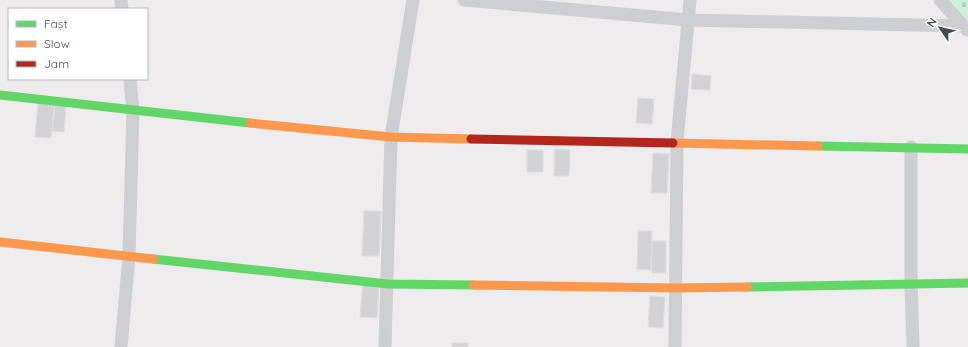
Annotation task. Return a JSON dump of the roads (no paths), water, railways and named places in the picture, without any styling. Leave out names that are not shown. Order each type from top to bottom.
[{"type":"street","points":[[385,347],[391,137],[413,0]]},
{"type":"street","points":[[464,0],[689,20],[965,29]]},
{"type":"street","points":[[675,347],[677,142],[690,0]]},
{"type":"street","points":[[940,0],[965,29]]},
{"type":"street","points":[[121,347],[129,256],[133,111],[130,80]]},
{"type":"street","points":[[0,95],[133,111],[391,137],[968,149]]},
{"type":"street","points":[[911,147],[911,284],[913,347]]},
{"type":"street","points":[[0,242],[388,284],[676,288],[968,282]]}]
